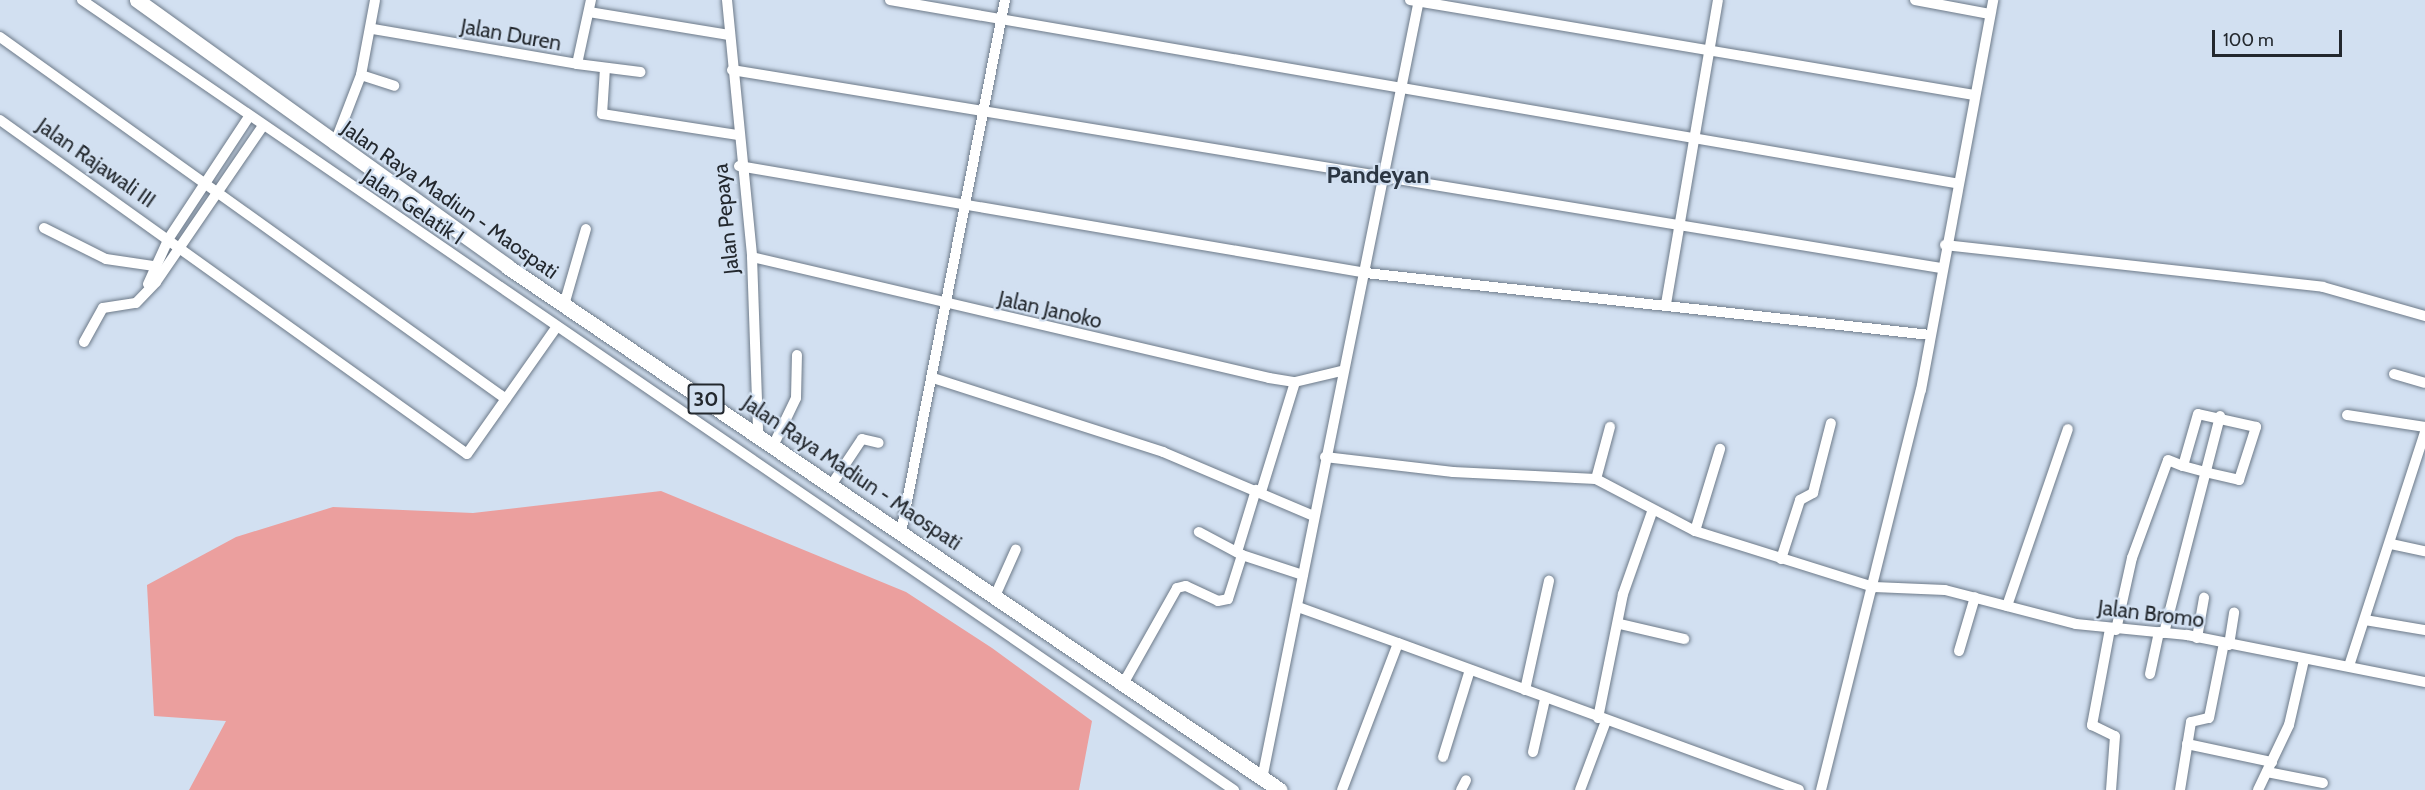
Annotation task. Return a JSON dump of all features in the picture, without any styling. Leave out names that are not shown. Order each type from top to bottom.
[{"type":"highway","name":"Jalan Raya Madiun - Maospati","points":[[137,0],[334,145],[564,305],[758,433],[1280,790]]},
{"type":"street","name":"Jalan Gelatik I","points":[[82,0],[248,118],[1234,790]]},
{"type":"street","points":[[334,145],[360,75],[373,29],[375,0]]},
{"type":"street","name":"Jalan Duren","points":[[373,29],[577,64],[591,0]]},
{"type":"street","name":"Jalan Pepaya","points":[[727,0],[739,166],[752,257],[758,433]]},
{"type":"street","points":[[890,0],[1003,17],[1403,89],[1955,183]]},
{"type":"street","points":[[901,532],[949,307],[1005,0]]},
{"type":"street","points":[[1666,303],[1718,0]]},
{"type":"street","points":[[1915,0],[1990,14]]},
{"type":"street","points":[[1821,790],[1874,588],[1930,335],[1955,183],[1993,0]]},
{"type":"street","points":[[1262,779],[1298,607],[1341,371],[1366,273],[1403,89],[1416,1],[1974,94]]},
{"type":"street","points":[[589,12],[729,35]]},
{"type":"street","points":[[0,37],[506,399],[556,328]]},
{"type":"street","points":[[577,64],[640,72]]},
{"type":"street","points":[[605,68],[602,114],[738,135]]},
{"type":"street","points":[[732,70],[1941,268]]},
{"type":"street","points":[[360,75],[394,86]]},
{"type":"street","points":[[148,284],[156,282],[173,241],[205,183],[248,118]]},
{"type":"street","name":"Jalan Rajawali III","points":[[0,120],[173,241],[467,454],[506,399]]},
{"type":"street","points":[[84,342],[103,308],[136,303],[148,284],[154,266],[216,191],[262,127]]},
{"type":"street","points":[[739,166],[1366,273],[1666,303],[1930,335]]},
{"type":"street","points":[[44,228],[106,259],[154,266]]},
{"type":"street","points":[[564,305],[586,230]]},
{"type":"street","points":[[1945,245],[2323,287],[2425,316]]},
{"type":"street","name":"Jalan Janoko","points":[[752,257],[949,307],[1274,379],[1295,382],[1341,371]]},
{"type":"street","points":[[774,444],[796,398],[797,355]]},
{"type":"street","points":[[2394,374],[2425,383]]},
{"type":"street","points":[[933,378],[1164,452],[1314,516]]},
{"type":"street","points":[[1123,684],[1177,588],[1228,599],[1258,491],[1295,382]]},
{"type":"street","points":[[2347,415],[2425,427]]},
{"type":"street","points":[[2110,790],[2115,736],[2092,725],[2113,629],[2132,558],[2168,460],[2183,465],[2208,473],[2242,478],[2256,428],[2220,416],[2195,416],[2183,465]]},
{"type":"street","points":[[2150,674],[2208,473],[2220,416]]},
{"type":"street","points":[[1781,559],[1800,500],[1813,493],[1831,423]]},
{"type":"street","points":[[1325,457],[1453,472],[1596,478],[1610,427]]},
{"type":"street","points":[[2007,606],[2068,429]]},
{"type":"street","points":[[2349,666],[2391,544],[2425,432]]},
{"type":"street","points":[[832,484],[859,441],[866,437],[879,443]]},
{"type":"street","points":[[1695,531],[1720,448]]},
{"type":"street","name":"Jalan Bromo","points":[[1596,478],[1652,512],[1695,531],[1874,588],[1920,587],[1975,597],[2113,629],[2162,632],[2425,682]]},
{"type":"street","points":[[1580,790],[1602,719],[1631,561],[1652,512]]},
{"type":"street","points":[[1199,532],[1240,554],[1303,574]]},
{"type":"street","points":[[2391,544],[2425,551]]},
{"type":"street","points":[[995,596],[1016,549]]},
{"type":"street","points":[[1525,690],[1549,581]]},
{"type":"street","points":[[1959,651],[1975,597]]},
{"type":"street","points":[[2197,638],[2204,598]]},
{"type":"street","points":[[1298,607],[1798,790]]},
{"type":"street","points":[[2180,790],[2193,718],[2209,718],[2234,612]]},
{"type":"street","points":[[2365,620],[2425,630]]},
{"type":"street","points":[[1620,624],[1684,639]]},
{"type":"street","points":[[1341,790],[1398,644]]},
{"type":"street","points":[[2258,790],[2289,725],[2304,660]]},
{"type":"street","points":[[1443,756],[1470,670]]},
{"type":"street","points":[[1533,752],[1545,699]]},
{"type":"street","points":[[2187,744],[2323,783]]},
{"type":"shaded area","points":[[661,491],[906,592],[992,648],[1092,721],[1079,790],[189,790],[226,721],[154,716],[147,585],[236,537],[333,507],[473,513]]},
{"type":"district","name":"Pandeyan","points":[[1378,175]]}]
